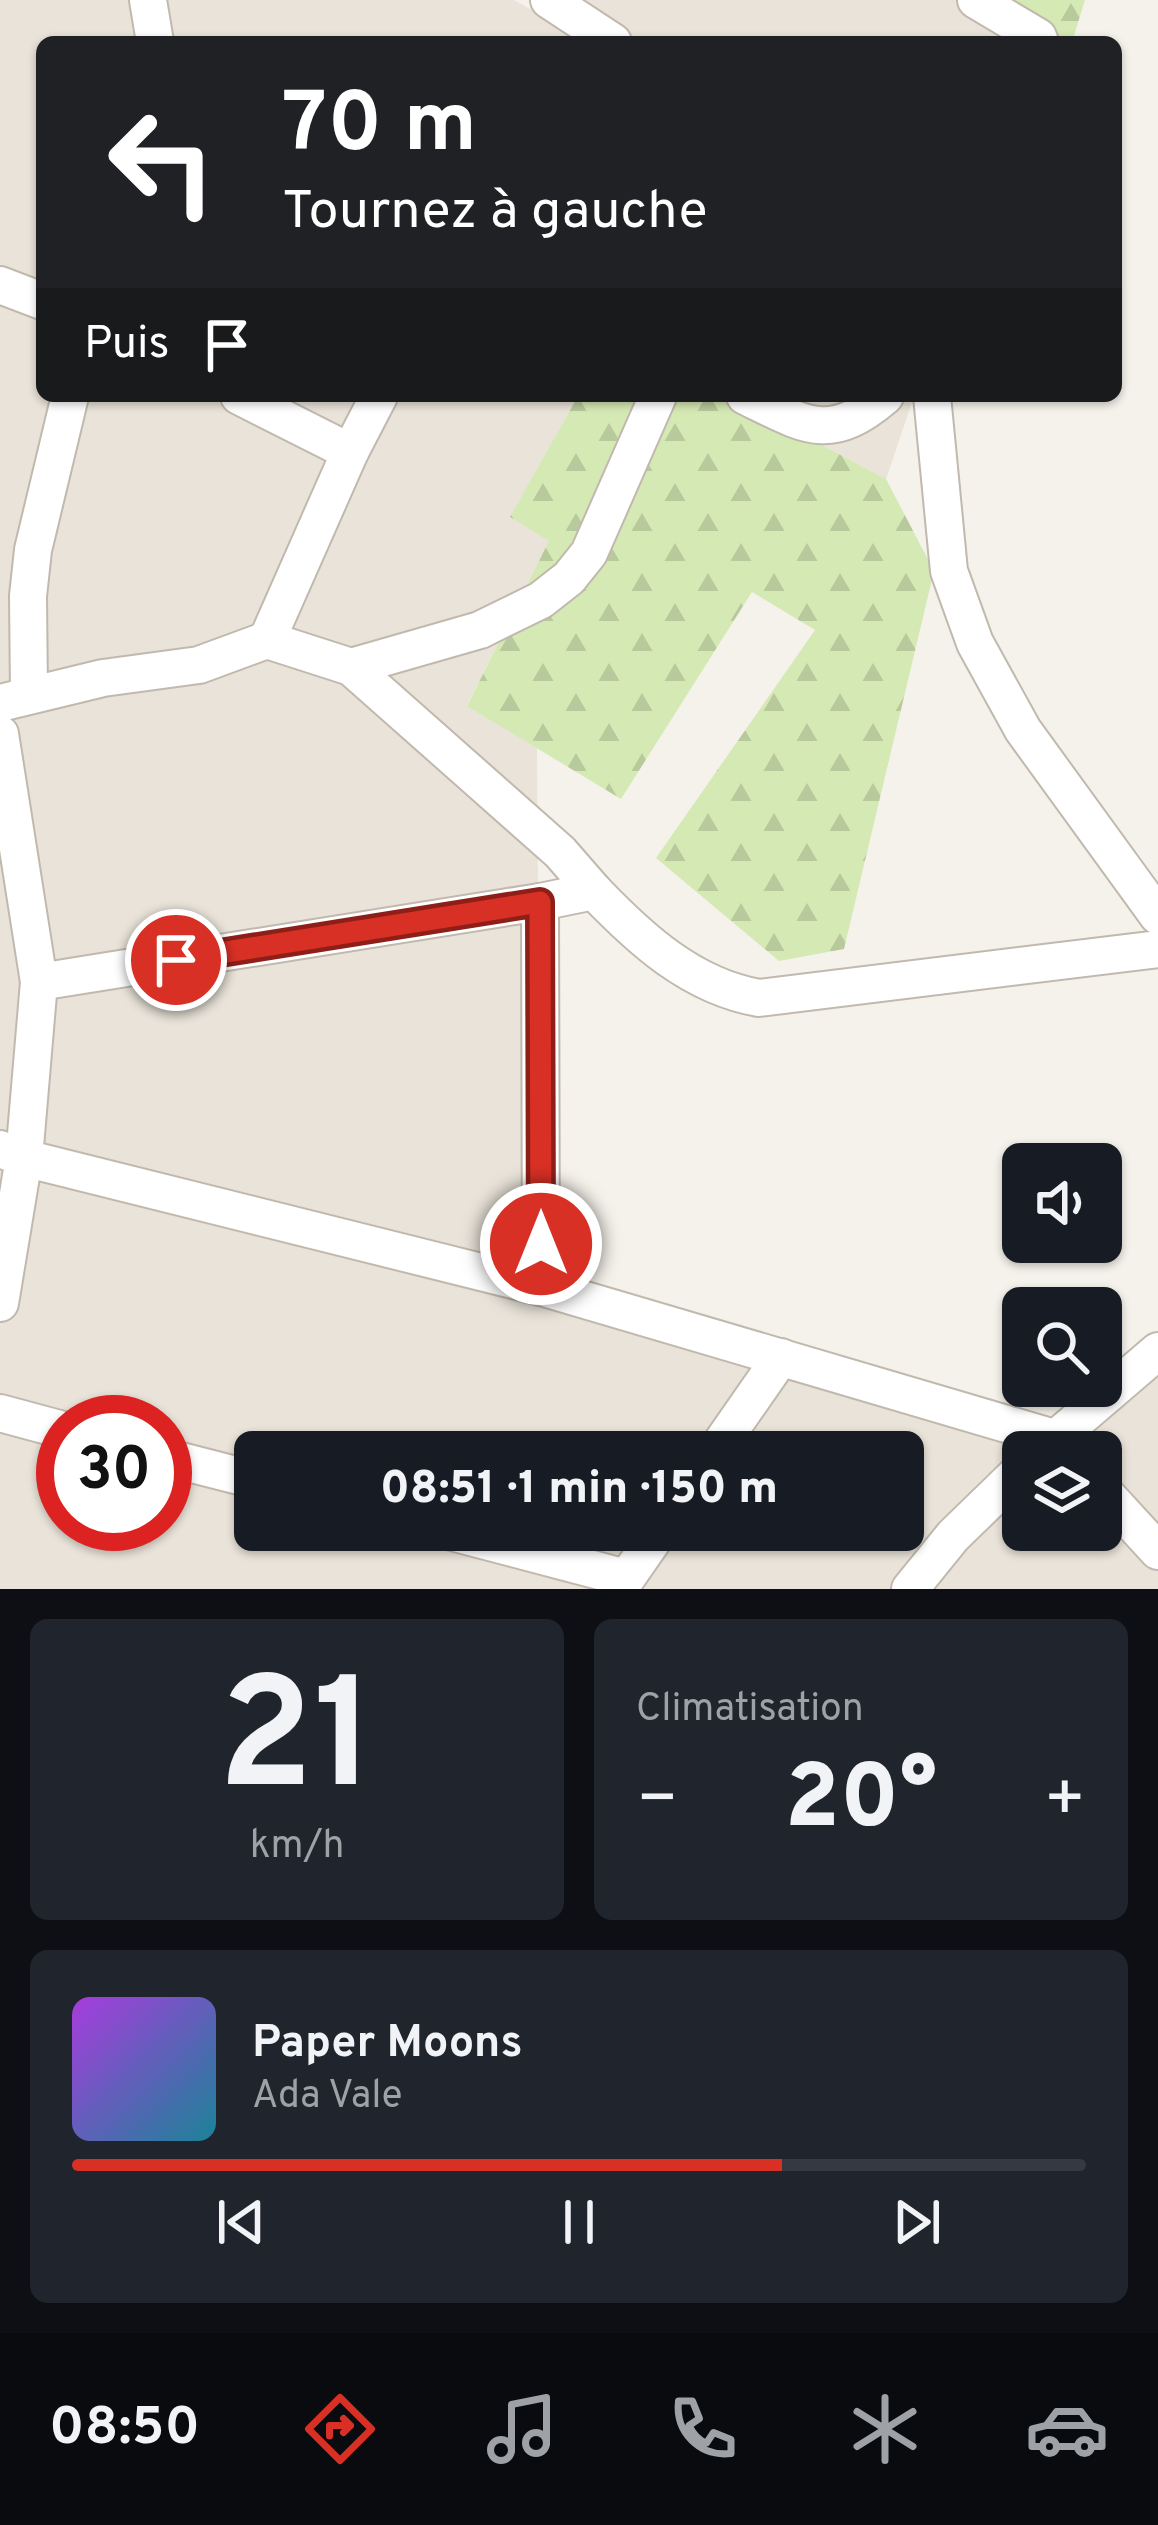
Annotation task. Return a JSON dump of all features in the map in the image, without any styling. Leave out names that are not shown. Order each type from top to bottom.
[{"type":"street","points":[[148,0],[154,36]]},
{"type":"street","points":[[549,0],[581,21]]},
{"type":"street","points":[[976,0],[1036,36]]},
{"type":"street","points":[[0,285],[36,299]]},
{"type":"street","points":[[69,402],[34,550],[15,699],[103,678],[199,664],[267,640],[351,667],[560,852],[638,936],[706,983],[730,993],[759,998],[1158,949]]},
{"type":"street","points":[[250,402],[350,452]]},
{"type":"street","points":[[267,640],[376,402]]},
{"type":"street","points":[[351,667],[480,630],[541,600],[569,578],[589,553],[655,402]]},
{"type":"street","points":[[760,402],[822,429],[860,418],[878,402]]},
{"type":"street","points":[[933,402],[949,571],[975,643],[1023,730],[1158,916]]},
{"type":"street","points":[[0,734],[39,982],[12,1154],[0,1303]]},
{"type":"street","points":[[39,982],[594,891]]},
{"type":"street","points":[[540,902],[541,1287]]},
{"type":"street","points":[[12,1154],[541,1287],[781,1357],[1005,1431]]},
{"type":"street","points":[[1071,1431],[1158,1351]]},
{"type":"street","points":[[730,1431],[781,1357]]},
{"type":"street","points":[[0,1413],[36,1423]]},
{"type":"street","points":[[192,1463],[234,1474]]},
{"type":"street","points":[[910,1589],[953,1536],[1002,1488]]},
{"type":"street","points":[[1122,1512],[1158,1551]]},
{"type":"street","points":[[513,1551],[622,1584],[645,1551]]},
{"type":"shaded area","points":[[0,0],[514,0],[570,31],[587,0],[972,0],[1023,36],[36,36],[36,402],[575,402],[511,516],[550,540],[467,705],[537,748],[541,1286],[1030,1431],[1002,1431],[1002,1551],[1122,1551],[1122,1431],[1062,1431],[1091,1407],[1122,1407],[1122,1381],[1158,1351],[1158,1589],[0,1589]]},
{"type":"shaded area","points":[[740,402],[912,402],[886,479]]},
{"type":"green space","points":[[990,0],[1085,0],[1074,36],[1050,36]]},
{"type":"green space","points":[[575,402],[740,402],[886,479],[934,571],[844,949],[779,961],[656,858],[815,630],[752,592],[621,799],[467,706],[549,541],[510,517]]},
{"type":"route","points":[[176,960],[540,902],[541,1244]]}]
